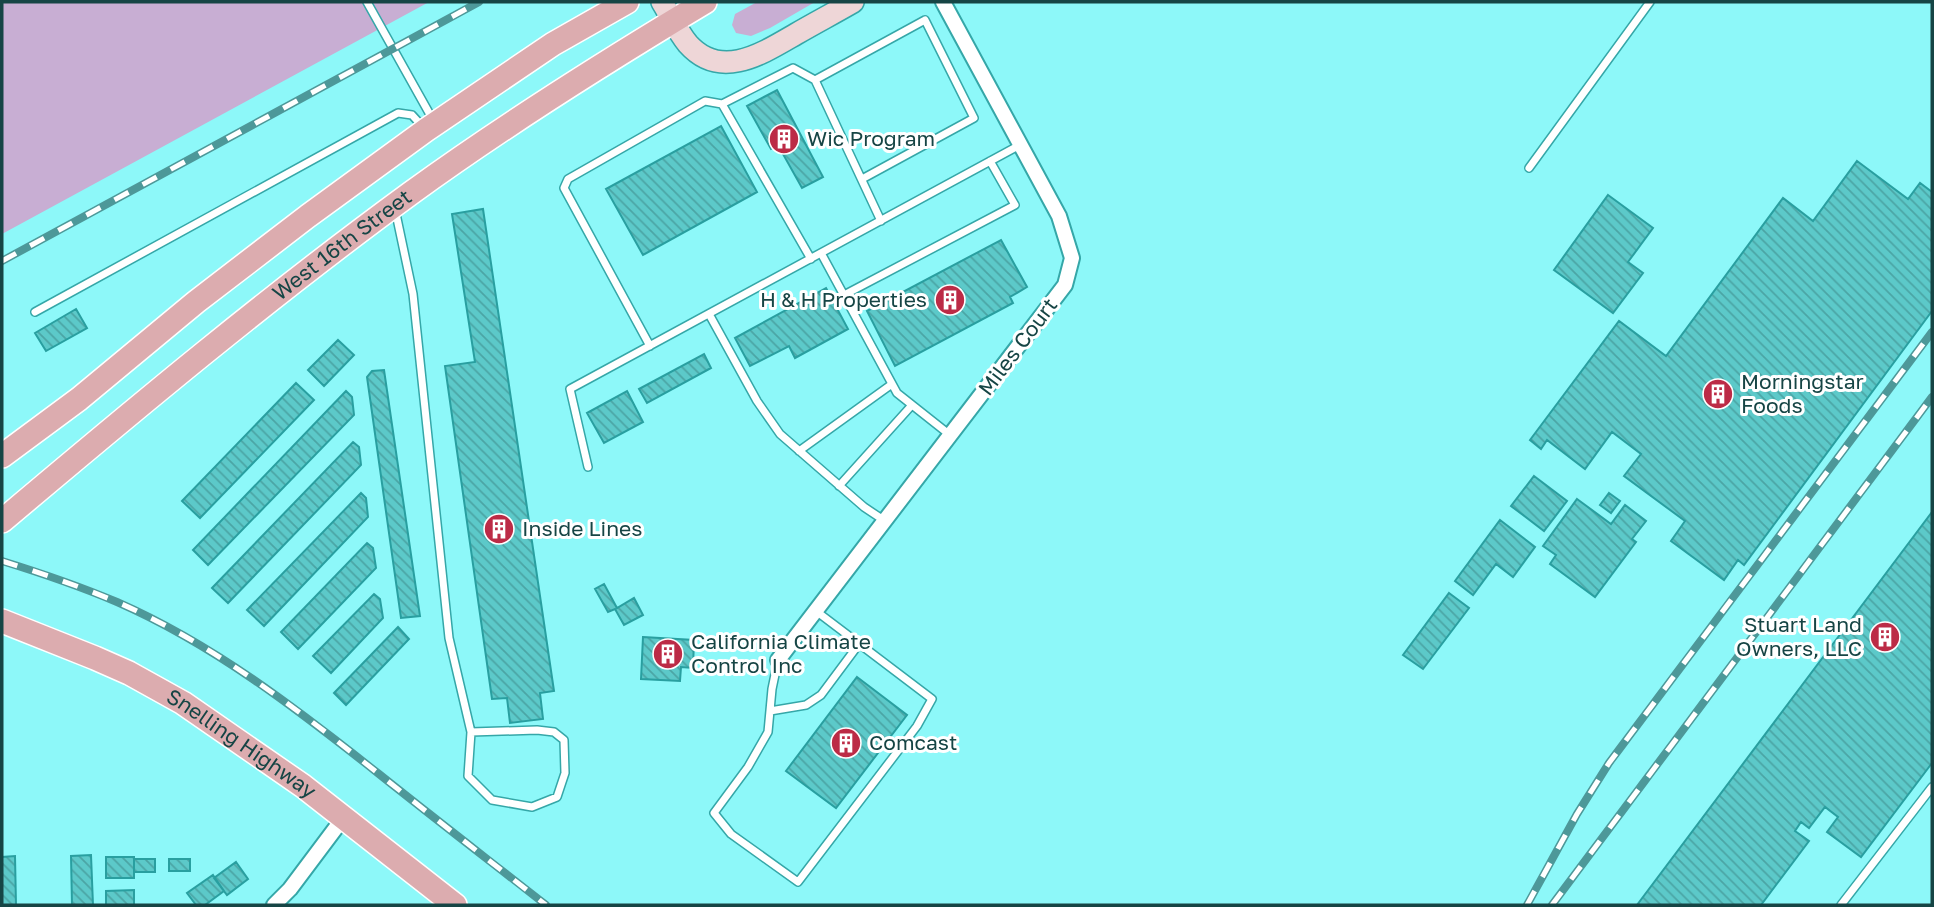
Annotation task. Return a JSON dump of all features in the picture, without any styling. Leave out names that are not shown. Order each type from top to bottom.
[{"type":"main road","name":"West 16th Street","points":[[2,456],[79,399],[196,302],[307,216],[431,126],[553,44],[627,2]]},
{"type":"main road","name":"West 16th Street","points":[[2,520],[288,285],[395,205],[668,11],[705,2]]},
{"type":"main road","points":[[668,11],[688,44],[702,55],[719,62],[739,62],[761,54],[853,2]]},
{"type":"main road","points":[[2,471],[43,438],[79,399]]},
{"type":"main road","points":[[2,614],[35,634]]},
{"type":"main road","name":"Snelling Highway","points":[[2,621],[129,673],[183,703],[303,786],[455,905]]},
{"type":"street","name":"Miles Court","points":[[778,660],[1065,285],[1072,258],[1059,216],[943,2]]},
{"type":"street","points":[[274,905],[290,889],[344,817]]},
{"type":"lane","points":[[367,2],[431,126]]},
{"type":"lane","points":[[1529,168],[1650,2]]},
{"type":"lane","points":[[815,79],[925,20],[974,118],[862,179]]},
{"type":"lane","points":[[650,346],[564,188],[568,179],[705,102],[722,104],[793,68],[815,79],[881,221]]},
{"type":"lane","points":[[722,104],[811,259]]},
{"type":"lane","points":[[35,312],[398,113],[412,115],[431,126]]},
{"type":"lane","points":[[588,467],[570,389],[1021,145]]},
{"type":"lane","points":[[844,295],[1015,205],[990,161]]},
{"type":"lane","points":[[395,205],[413,294],[449,638],[471,732],[468,776],[492,800],[533,807],[557,797],[565,773],[564,740],[554,732],[471,732]]},
{"type":"lane","points":[[821,253],[897,393],[951,435]]},
{"type":"lane","points":[[709,314],[757,401],[780,434],[864,507],[885,521]]},
{"type":"lane","points":[[799,451],[892,384]]},
{"type":"lane","points":[[839,486],[912,405]]},
{"type":"lane","points":[[778,660],[768,732],[748,766],[714,813],[731,834],[798,882],[917,726],[932,699],[816,611]]},
{"type":"lane","points":[[770,711],[806,705],[821,695],[859,643]]},
{"type":"lane","points":[[1841,905],[1932,787]]},
{"type":"shaded area","points":[[4,2],[429,2],[2,234]]},
{"type":"shaded area","points":[[757,2],[815,2],[751,36],[736,33],[732,25],[735,14]]},
{"type":"building","name":"Wic Program","points":[[777,90],[823,177],[802,188],[778,145],[771,149],[747,106]]},
{"type":"building","points":[[721,126],[757,192],[643,255],[606,189]]},
{"type":"building","name":"Morningstar Foods","points":[[1857,161],[1908,199],[1920,183],[1932,192],[1932,311],[1744,565],[1738,560],[1724,580],[1671,541],[1685,521],[1624,476],[1641,454],[1612,432],[1585,469],[1547,440],[1541,449],[1530,440],[1619,321],[1666,356],[1783,198],[1813,221]]},
{"type":"building","points":[[1608,195],[1653,228],[1628,262],[1643,273],[1613,313],[1554,270]]},
{"type":"building","name":"Inside Lines","points":[[483,209],[554,691],[540,693],[543,719],[510,723],[507,698],[492,699],[445,366],[475,362],[452,214]]},
{"type":"building","name":"H & H Properties","points":[[1001,240],[1027,287],[1010,297],[1013,303],[895,366],[867,311]]},
{"type":"building","points":[[826,288],[848,329],[795,358],[789,346],[750,366],[735,338]]},
{"type":"building","points":[[76,309],[87,328],[46,351],[35,333]]},
{"type":"building","points":[[338,340],[354,355],[324,386],[308,370]]},
{"type":"building","points":[[704,354],[711,368],[647,403],[639,389]]},
{"type":"building","points":[[384,370],[420,616],[401,618],[367,377],[372,371]]},
{"type":"building","points":[[296,383],[314,400],[200,518],[182,501]]},
{"type":"building","points":[[346,391],[352,397],[354,415],[208,565],[193,550]]},
{"type":"building","points":[[627,391],[643,422],[604,443],[587,413]]},
{"type":"building","points":[[353,442],[359,447],[361,465],[228,603],[212,588]]},
{"type":"building","points":[[1534,476],[1567,501],[1544,531],[1511,506]]},
{"type":"building","points":[[361,493],[366,498],[368,517],[264,626],[247,610]]},
{"type":"building","points":[[1609,493],[1620,501],[1611,513],[1600,505]]},
{"type":"building","points":[[1577,499],[1611,524],[1625,505],[1646,521],[1632,539],[1636,542],[1595,597],[1550,564],[1556,555],[1543,546]]},
{"type":"building","name":"Stuart Land Owners, LLC","points":[[1932,512],[1932,763],[1861,857],[1827,832],[1838,817],[1825,807],[1809,828],[1801,822],[1795,831],[1809,841],[1761,905],[1637,905]]},
{"type":"building","points":[[1500,520],[1535,547],[1513,577],[1496,564],[1473,595],[1455,581]]},
{"type":"building","points":[[367,543],[373,548],[376,568],[298,649],[281,632]]},
{"type":"building","name":"California Climate Control Inc","points":[[604,584],[617,608],[634,598],[643,615],[624,625],[615,609],[608,612],[595,589]]},
{"type":"building","points":[[1449,593],[1469,608],[1423,669],[1403,655]]},
{"type":"building","points":[[374,594],[380,599],[383,618],[331,673],[313,656]]},
{"type":"building","points":[[398,627],[409,639],[346,705],[334,693]]},
{"type":"building","name":"California Climate Control Inc","points":[[643,637],[694,640],[693,668],[681,667],[680,681],[641,679]]},
{"type":"building","name":"Comcast","points":[[857,677],[907,715],[836,808],[786,771]]},
{"type":"building","points":[[91,855],[93,905],[72,905],[71,856]]},
{"type":"building","points":[[15,856],[16,905],[2,905],[2,857]]},
{"type":"building","points":[[106,857],[134,857],[134,878],[106,878]]},
{"type":"building","points":[[134,859],[155,859],[155,872],[134,872]]},
{"type":"building","points":[[169,859],[190,859],[190,871],[169,871]]},
{"type":"building","points":[[236,862],[248,879],[227,895],[214,878]]},
{"type":"building","points":[[213,875],[224,891],[205,905],[196,905],[187,893]]},
{"type":"building","points":[[134,890],[134,905],[106,905],[106,891]]},
{"type":"railway","points":[[2,261],[479,2]]},
{"type":"railway","points":[[1527,905],[1577,814],[1609,763],[1932,332]]},
{"type":"railway","points":[[1552,905],[1932,397]]},
{"type":"railway","points":[[2,561],[117,602],[187,637],[253,679],[317,726],[546,905]]},
{"type":"place","name":"Wic Program","points":[[784,139]]},
{"type":"place","name":"H & H Properties","points":[[950,300]]},
{"type":"place","name":"Morningstar Foods","points":[[1718,394]]},
{"type":"place","name":"Inside Lines","points":[[499,529]]},
{"type":"place","name":"Stuart Land Owners, LLC","points":[[1885,637]]},
{"type":"place","name":"California Climate Control Inc","points":[[668,654]]},
{"type":"place","name":"Comcast","points":[[846,743]]}]
